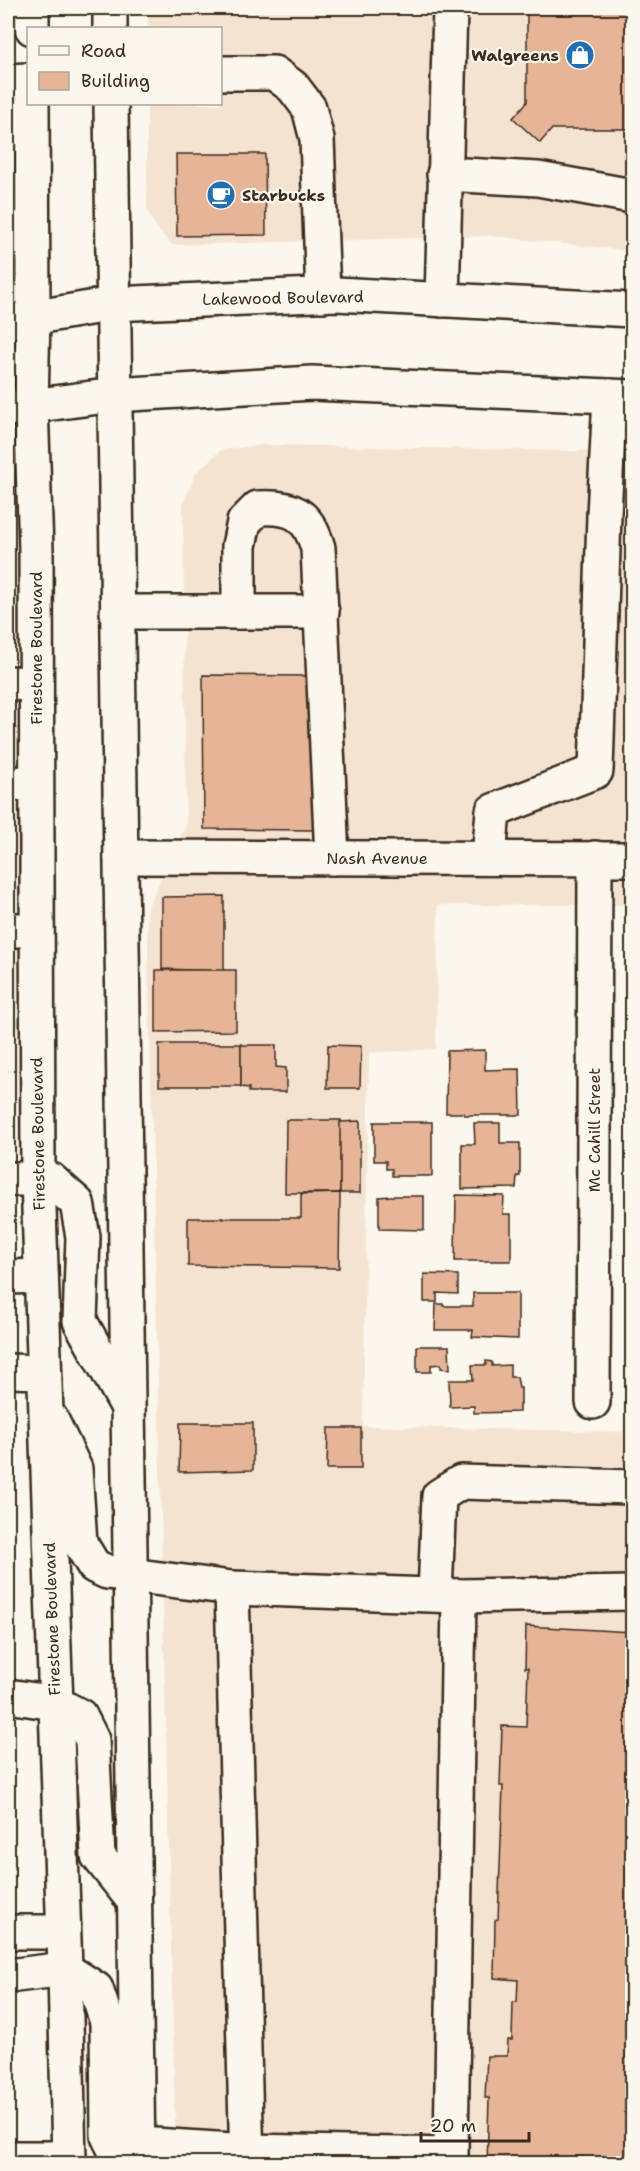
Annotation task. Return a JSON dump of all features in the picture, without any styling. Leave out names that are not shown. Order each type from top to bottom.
[{"type":"main road","points":[[110,8],[110,27]]},
{"type":"main road","points":[[442,300],[450,8]]},
{"type":"main road","points":[[222,73],[273,73],[293,87],[309,108],[317,139],[323,295]]},
{"type":"main road","points":[[8,81],[27,80]]},
{"type":"main road","name":"Firestone Boulevard","points":[[32,105],[20,319],[19,407],[36,550],[22,683],[23,1179],[41,1276],[69,2161]]},
{"type":"main road","points":[[111,105],[134,1901],[132,2157]]},
{"type":"main road","points":[[444,174],[538,179],[633,196]]},
{"type":"main road","name":"Lakewood Boulevard","points":[[20,319],[113,304],[323,295],[633,310]]},
{"type":"main road","points":[[19,407],[114,394],[312,383],[621,397],[604,515],[596,771],[493,811],[489,858]]},
{"type":"main road","points":[[239,612],[239,546],[244,522],[258,508],[278,507],[292,510],[314,532],[318,548],[332,858]]},
{"type":"main road","points":[[117,612],[322,612]]},
{"type":"main road","name":"Nash Avenue","points":[[121,857],[633,859]]},
{"type":"main road","name":"Mc Cahill Street","points":[[593,1402],[595,858]]},
{"type":"main road","points":[[23,1179],[51,1180],[77,1203],[82,1237],[80,1321],[127,1405]]},
{"type":"main road","points":[[8,1277],[41,1276]]},
{"type":"main road","points":[[8,1371],[44,1372]]},
{"type":"main road","points":[[45,1407],[75,1469],[80,1543],[93,1566],[107,1572],[232,1588],[447,1595],[633,1593]]},
{"type":"main road","points":[[8,1976],[64,1969],[96,1989],[107,2022],[108,2136],[132,2157],[451,2159],[447,1595],[439,1496],[461,1482],[633,1487]]},
{"type":"main road","points":[[232,1588],[248,2157]]},
{"type":"main road","points":[[8,1696],[55,1703],[80,1716],[92,1740],[98,1856],[134,1901]]},
{"type":"main road","points":[[8,1932],[63,1932]]},
{"type":"main road","points":[[8,2158],[69,2161]]},
{"type":"shaded area","points":[[148,8],[632,8],[632,251],[490,236],[172,245],[156,227],[147,210],[147,105],[222,105],[222,27],[148,27]]},
{"type":"shaded area","points":[[263,445],[632,452],[632,905],[438,905],[436,1049],[369,1053],[363,1426],[632,1432],[632,2163],[176,2163],[147,908],[186,825],[183,504],[196,473],[221,450]]},
{"type":"building","name":"Walgreens","points":[[527,8],[632,8],[632,129],[552,129],[540,143],[513,118],[527,102]]},
{"type":"building","name":"Starbucks","points":[[176,154],[265,154],[266,235],[177,236]]},
{"type":"building","points":[[203,675],[313,676],[313,830],[204,829]]},
{"type":"building","points":[[224,896],[224,971],[162,969],[162,897]]},
{"type":"building","points":[[156,970],[236,970],[236,1031],[156,1032]]},
{"type":"building","points":[[159,1044],[241,1044],[241,1086],[159,1086]]},
{"type":"building","points":[[241,1045],[276,1045],[276,1067],[286,1068],[286,1092],[249,1092],[249,1088],[241,1087]]},
{"type":"building","points":[[328,1045],[361,1046],[360,1088],[327,1088]]},
{"type":"building","points":[[485,1050],[485,1070],[520,1069],[521,1115],[446,1113],[447,1051]]},
{"type":"building","points":[[286,1120],[341,1120],[340,1193],[285,1193]]},
{"type":"building","points":[[360,1121],[360,1193],[340,1193],[340,1122]]},
{"type":"building","points":[[374,1122],[432,1122],[432,1176],[392,1176],[392,1169],[386,1169],[386,1161],[374,1161]]},
{"type":"building","points":[[474,1123],[500,1123],[500,1143],[520,1143],[520,1176],[517,1176],[516,1188],[462,1189],[462,1144],[475,1144]]},
{"type":"building","points":[[340,1193],[339,1268],[188,1266],[188,1218],[301,1218],[301,1194]]},
{"type":"building","points":[[456,1195],[504,1196],[503,1214],[511,1214],[511,1261],[455,1261]]},
{"type":"building","points":[[424,1196],[424,1230],[379,1229],[379,1197]]},
{"type":"building","points":[[424,1274],[458,1275],[458,1294],[437,1293],[437,1302],[424,1302]]},
{"type":"building","points":[[473,1293],[518,1293],[518,1339],[472,1337],[473,1330],[435,1330],[436,1304],[473,1306]]},
{"type":"building","points":[[417,1346],[449,1346],[450,1369],[441,1368],[441,1364],[431,1365],[431,1372],[417,1372]]},
{"type":"building","points":[[486,1361],[492,1362],[492,1366],[510,1365],[510,1377],[517,1377],[519,1388],[521,1388],[519,1412],[474,1413],[474,1406],[450,1407],[449,1380],[473,1380],[472,1365],[486,1365]]},
{"type":"building","points":[[180,1423],[253,1423],[253,1470],[179,1472]]},
{"type":"building","points":[[328,1428],[361,1428],[361,1469],[327,1469]]},
{"type":"building","points":[[526,1626],[632,1632],[632,2164],[487,2164],[489,2098],[485,2098],[487,2056],[507,2056],[508,2040],[512,2040],[513,2002],[517,2002],[518,1980],[494,1978],[495,1920],[498,1919],[503,1786],[500,1786],[502,1726],[526,1727],[528,1668],[525,1668]]},
{"type":"place","name":"Walgreens","points":[[580,55]]},
{"type":"place","name":"Starbucks","points":[[221,195]]}]
